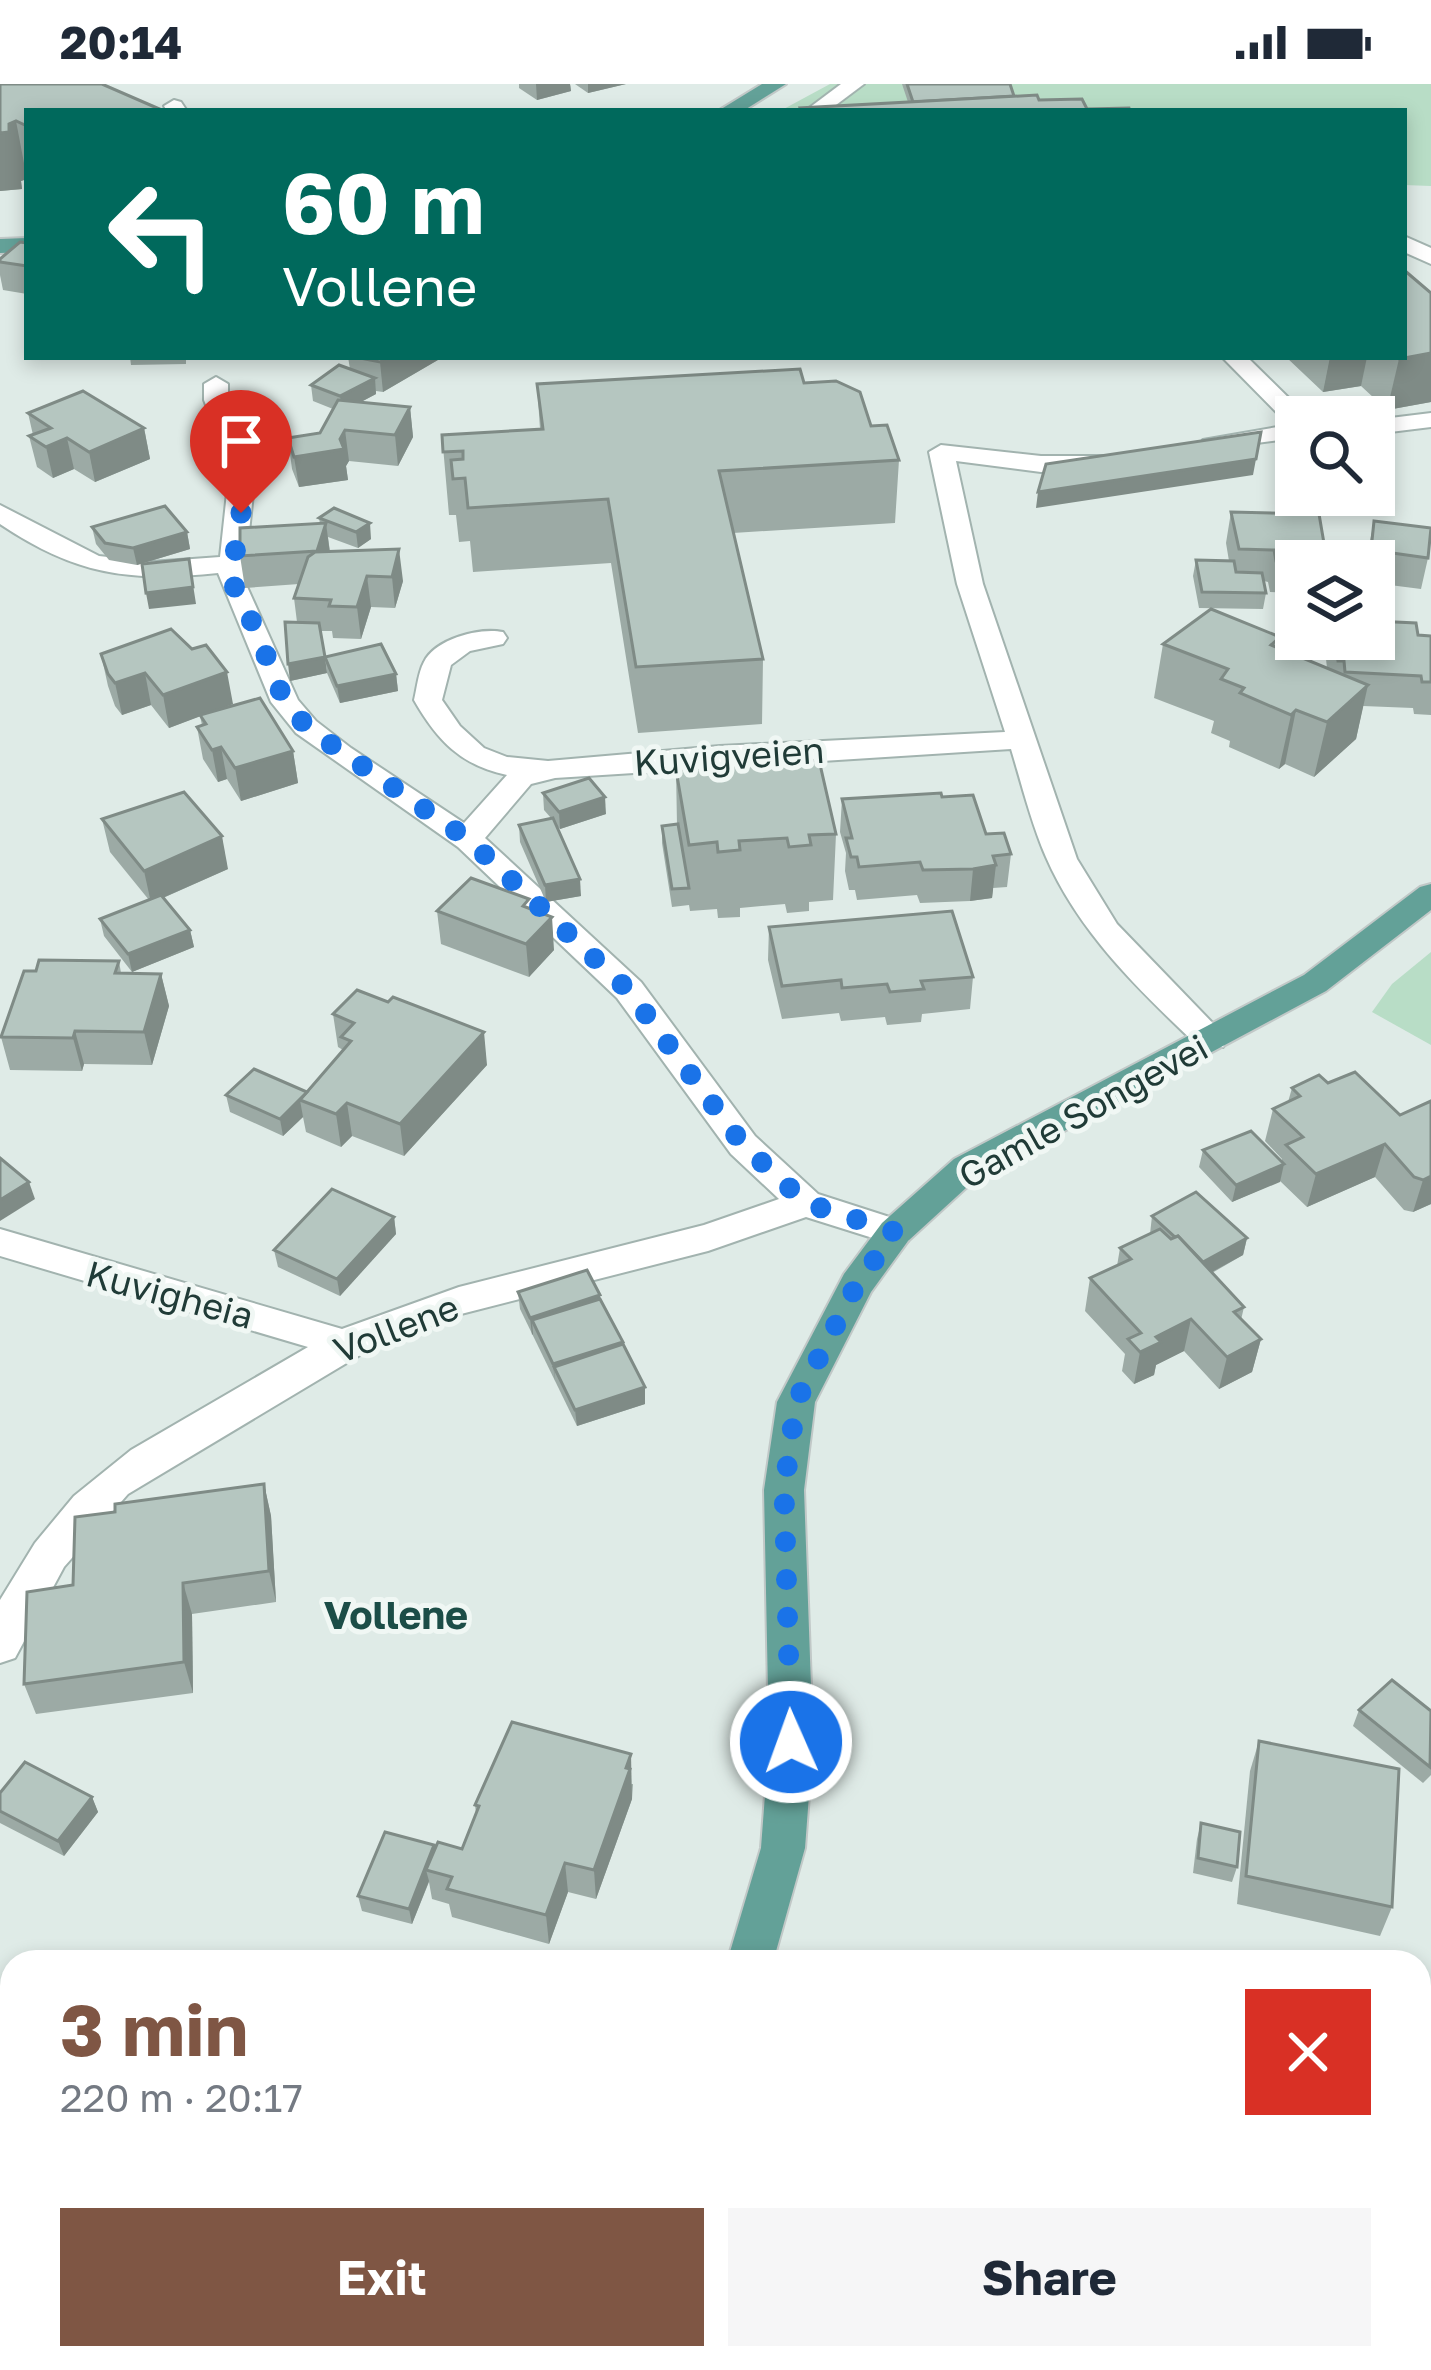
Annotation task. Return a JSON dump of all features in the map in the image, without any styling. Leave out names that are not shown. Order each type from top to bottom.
[{"type":"main road","points":[[734,108],[777,85]]},
{"type":"main road","name":"Gamle Songevei","points":[[753,1950],[785,1826],[791,1742],[784,1490],[796,1402],[857,1284],[895,1232],[966,1168],[1315,983],[1431,894]]},
{"type":"street","points":[[819,108],[854,84]]},
{"type":"street","points":[[1237,360],[1275,397]]},
{"type":"street","points":[[216,384],[216,400],[243,465],[243,500],[230,564],[236,595],[261,640],[275,683],[306,727],[469,840],[628,990],[743,1145],[806,1203],[895,1232]]},
{"type":"street","points":[[1395,424],[1431,419]]},
{"type":"street","points":[[1186,450],[1275,435]]},
{"type":"street","points":[[1121,460],[1041,464],[940,452],[970,584],[1062,859],[1079,892],[1138,970],[1211,1039]]},
{"type":"street","points":[[0,513],[71,556],[98,564],[165,571],[230,564]]},
{"type":"street","points":[[494,638],[461,645],[438,661],[428,700],[448,737],[470,754],[500,765],[553,769]]},
{"type":"street","name":"Kuvigveien","points":[[469,840],[482,818],[520,778],[553,769],[742,753],[1020,740]]},
{"type":"street","name":"Vollene","points":[[0,1645],[15,1603],[90,1504],[159,1453],[342,1344],[411,1316],[509,1288],[748,1228],[806,1203]]},
{"type":"street","name":"Kuvigheia","points":[[0,1242],[60,1265],[342,1344]]},
{"type":"green space","points":[[830,84],[1431,84],[1431,186],[1407,185],[1407,108],[786,108]]},
{"type":"green space","points":[[1431,952],[1431,1045],[1372,1012],[1392,984]]},
{"type":"building","points":[[0,84],[102,84],[157,108],[24,108],[24,125],[16,121],[9,124],[9,132],[0,133]]},
{"type":"building","points":[[907,84],[1010,84],[1014,96],[913,102]]},
{"type":"building","points":[[1037,95],[1039,100],[1082,99],[1086,108],[800,108]]},
{"type":"building","points":[[20,242],[24,243],[24,266],[0,259]]},
{"type":"building","points":[[1407,273],[1431,293],[1431,353],[1407,358]]},
{"type":"building","points":[[339,365],[375,378],[340,396],[311,385]]},
{"type":"building","points":[[800,369],[804,383],[836,381],[860,392],[871,426],[887,425],[899,460],[719,471],[763,659],[636,667],[608,499],[468,508],[465,478],[453,479],[451,460],[463,459],[463,451],[443,452],[442,435],[543,429],[537,384]]},
{"type":"building","points":[[83,391],[144,428],[89,452],[67,438],[46,447],[29,436],[51,428],[28,413]]},
{"type":"building","points":[[338,400],[410,407],[395,435],[345,430],[340,439],[344,449],[294,457],[288,438],[320,433]]},
{"type":"building","points":[[1261,432],[1256,459],[1038,492],[1046,464]]},
{"type":"building","points":[[165,506],[187,532],[133,548],[105,543],[92,527]]},
{"type":"building","points":[[334,508],[370,523],[356,532],[319,518]]},
{"type":"building","points":[[1231,512],[1319,516],[1323,540],[1275,540],[1275,556],[1274,550],[1239,549]]},
{"type":"building","points":[[1374,521],[1431,528],[1428,558],[1395,553],[1395,540],[1372,540]]},
{"type":"building","points":[[326,523],[317,551],[240,556],[240,528]]},
{"type":"building","points":[[399,549],[392,577],[367,576],[357,607],[294,598],[308,557],[315,552]]},
{"type":"building","points":[[189,559],[193,587],[146,593],[142,564]]},
{"type":"building","points":[[1196,560],[1234,561],[1236,572],[1262,573],[1266,593],[1202,592]]},
{"type":"building","points":[[1211,609],[1275,635],[1271,645],[1275,660],[1307,660],[1368,685],[1327,722],[1296,710],[1291,715],[1240,693],[1244,688],[1221,679],[1228,669],[1163,644]]},
{"type":"building","points":[[285,622],[319,623],[325,657],[288,664]]},
{"type":"building","points":[[1395,622],[1416,623],[1418,635],[1431,636],[1431,682],[1422,682],[1421,676],[1345,672],[1344,661],[1338,661],[1395,660]]},
{"type":"building","points":[[171,629],[192,649],[206,645],[227,672],[163,695],[145,673],[115,683],[101,654]]},
{"type":"building","points":[[381,644],[396,674],[337,686],[325,657]]},
{"type":"building","points":[[260,698],[293,751],[235,768],[221,747],[212,750],[197,727],[206,724],[200,715]]},
{"type":"building","points":[[819,760],[836,834],[809,835],[811,845],[789,847],[787,838],[739,841],[740,850],[718,852],[717,842],[689,845],[676,770]]},
{"type":"building","points":[[589,778],[605,797],[559,812],[543,793]]},
{"type":"building","points":[[184,792],[222,836],[144,871],[102,819]]},
{"type":"building","points":[[941,793],[942,797],[973,795],[986,834],[1004,833],[1011,854],[993,856],[996,865],[973,869],[923,870],[920,862],[859,867],[846,838],[852,838],[842,799]]},
{"type":"building","points":[[553,818],[580,879],[545,885],[519,825]]},
{"type":"building","points":[[678,824],[689,888],[672,889],[662,826]]},
{"type":"building","points":[[471,878],[529,899],[523,906],[552,917],[526,944],[437,911]]},
{"type":"building","points":[[161,895],[190,930],[128,954],[100,919]]},
{"type":"building","points":[[952,911],[973,977],[921,981],[924,989],[890,992],[887,984],[842,988],[841,980],[782,986],[769,927]]},
{"type":"building","points":[[39,960],[119,961],[115,973],[161,974],[144,1032],[1,1037],[24,971],[36,971]]},
{"type":"building","points":[[357,990],[388,1002],[393,997],[484,1032],[400,1124],[347,1103],[336,1114],[300,1100],[351,1041],[341,1037],[354,1023],[333,1014]]},
{"type":"building","points":[[254,1069],[307,1092],[280,1119],[226,1095]]},
{"type":"building","points":[[1355,1072],[1400,1115],[1431,1101],[1431,1176],[1414,1177],[1385,1144],[1316,1174],[1286,1145],[1303,1137],[1273,1109],[1300,1096],[1292,1088],[1319,1075],[1328,1083]]},
{"type":"building","points":[[1251,1131],[1284,1164],[1236,1185],[1203,1150]]},
{"type":"building","points":[[0,1158],[29,1182],[0,1200]]},
{"type":"building","points":[[332,1189],[394,1217],[337,1279],[274,1250]]},
{"type":"building","points":[[1196,1192],[1247,1238],[1203,1262],[1152,1216]]},
{"type":"building","points":[[1160,1229],[1171,1239],[1178,1236],[1244,1307],[1234,1312],[1261,1339],[1227,1357],[1191,1319],[1156,1337],[1161,1342],[1140,1352],[1128,1339],[1141,1333],[1090,1278],[1131,1259],[1120,1248]]},
{"type":"building","points":[[587,1270],[600,1295],[530,1318],[518,1292]]},
{"type":"building","points":[[600,1299],[623,1342],[553,1364],[532,1320]]},
{"type":"building","points":[[623,1344],[645,1387],[575,1410],[554,1367]]},
{"type":"building","points":[[264,1484],[269,1571],[183,1583],[184,1662],[24,1684],[27,1592],[73,1585],[75,1517],[115,1512],[115,1504]]},
{"type":"building","points":[[1392,1680],[1431,1711],[1430,1767],[1359,1710]]},
{"type":"building","points":[[512,1722],[631,1754],[626,1768],[630,1769],[594,1870],[565,1863],[546,1915],[447,1889],[452,1877],[426,1870],[438,1842],[462,1849],[479,1806],[475,1805]]},
{"type":"building","points":[[1259,1741],[1399,1769],[1392,1907],[1246,1876]]},
{"type":"building","points":[[25,1762],[92,1797],[58,1841],[0,1811],[0,1793]]},
{"type":"building","points":[[1201,1823],[1240,1832],[1237,1867],[1198,1858]]},
{"type":"building","points":[[385,1832],[434,1845],[409,1909],[358,1896]]},
{"type":"district","name":"Vollene","points":[[396,1614]]},
{"type":"route","points":[[241,513],[231,580],[261,640],[275,683],[306,727],[469,840],[628,990],[743,1145],[806,1203],[895,1232],[857,1284],[796,1402],[784,1490],[791,1742]]}]
